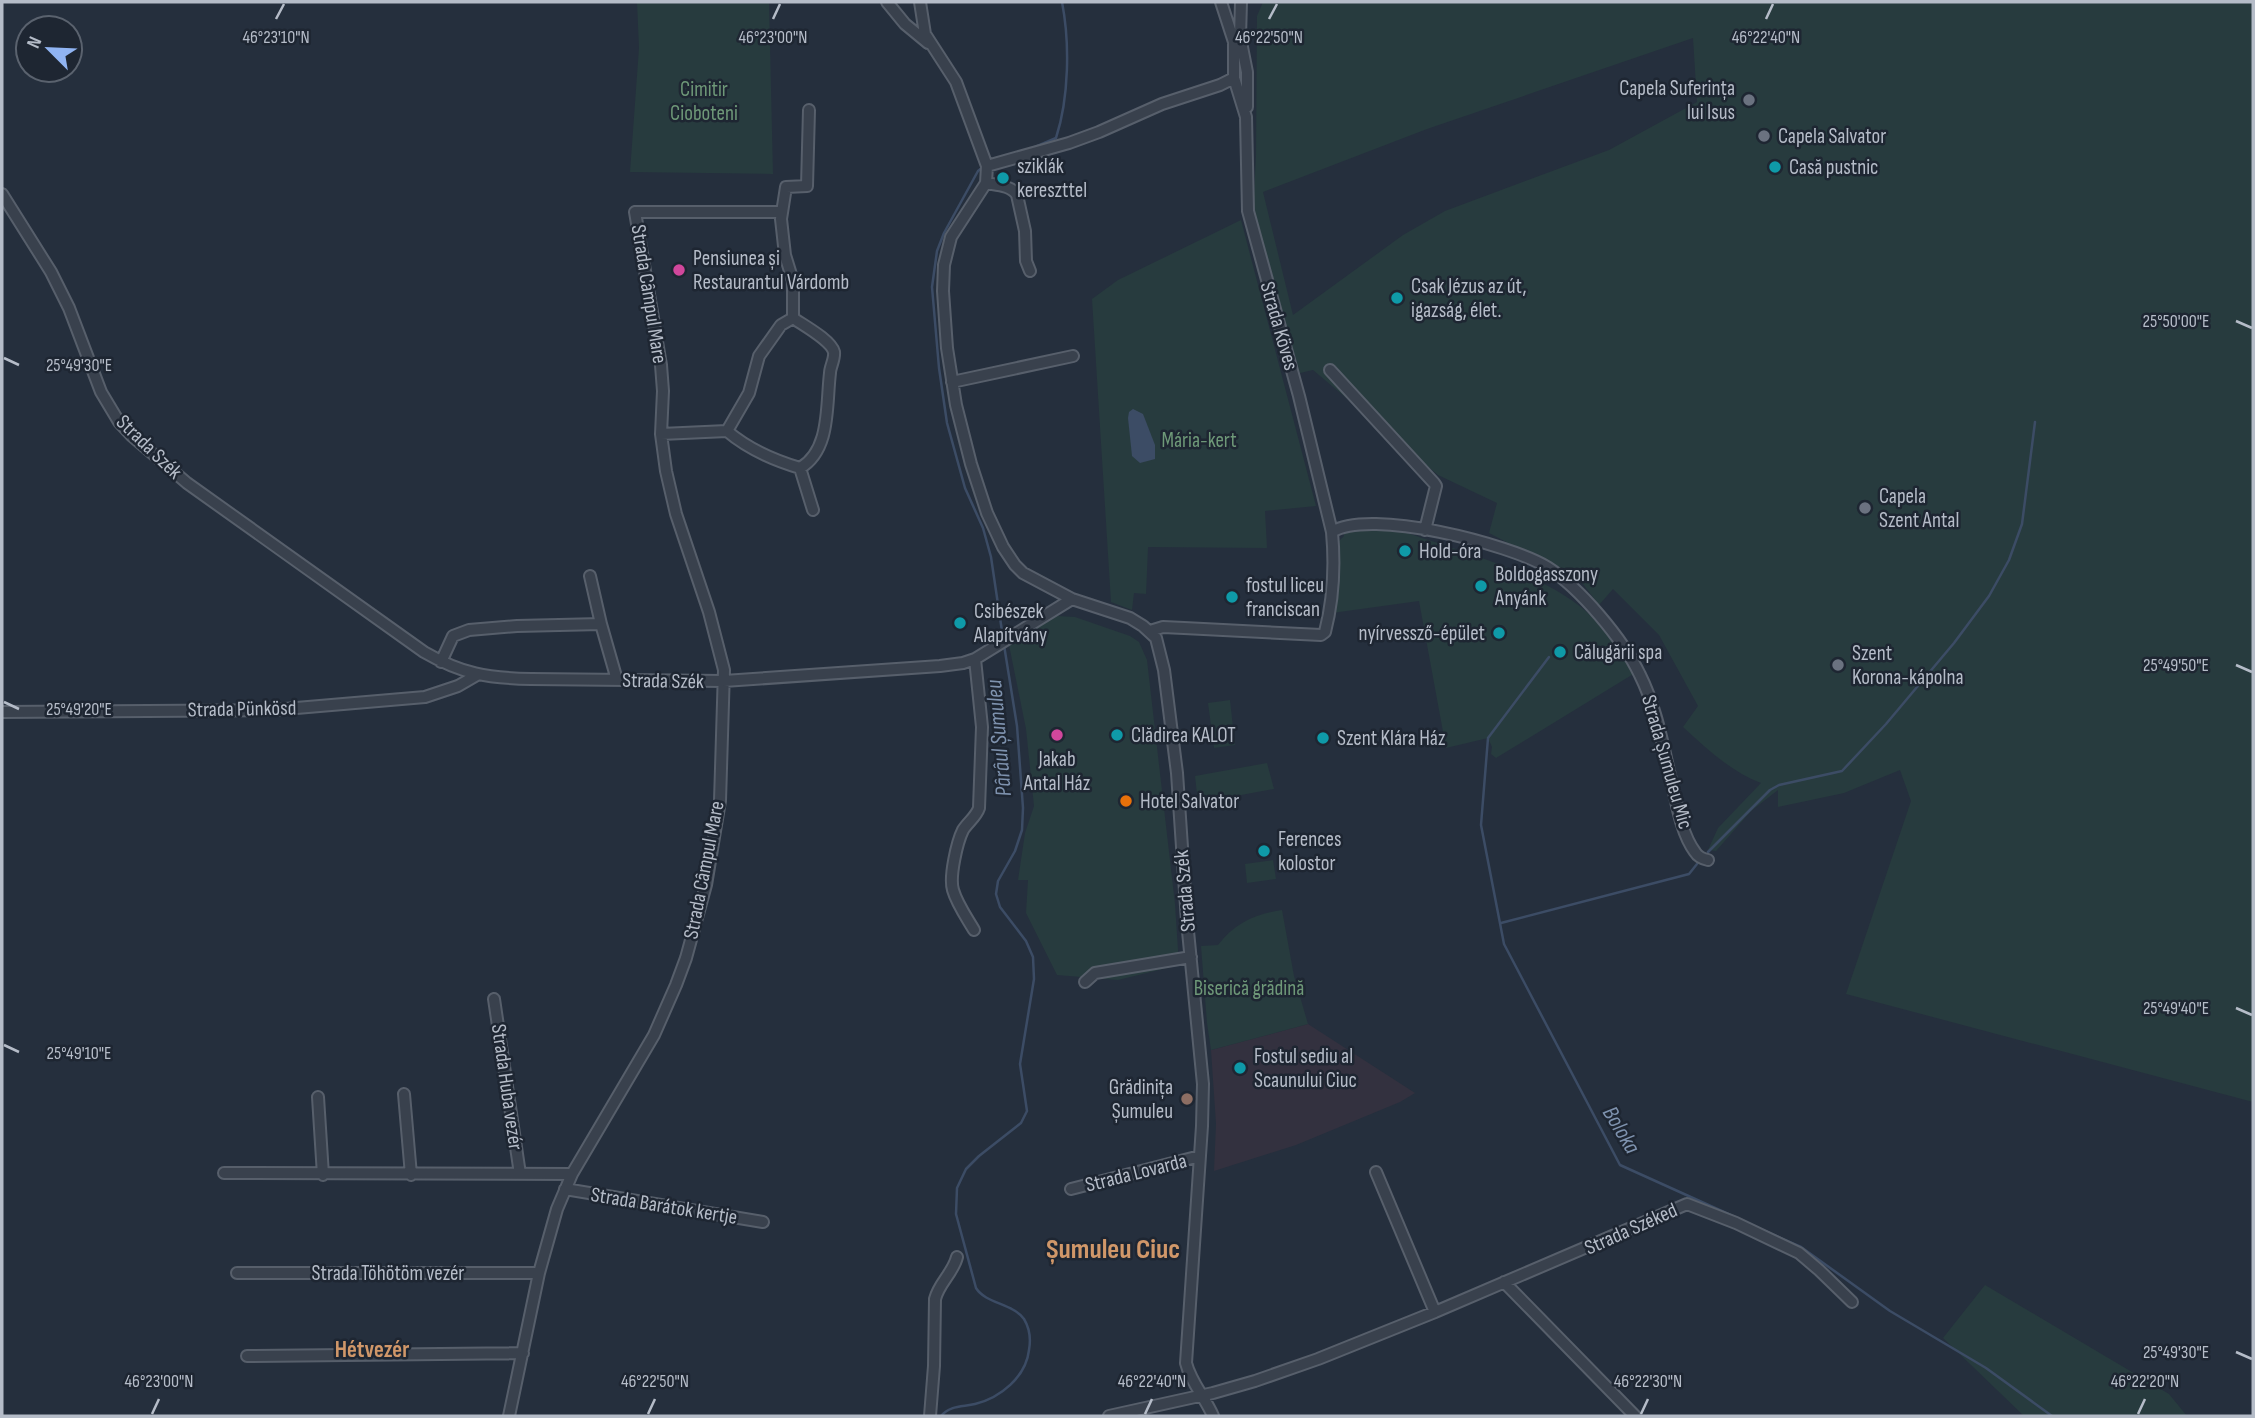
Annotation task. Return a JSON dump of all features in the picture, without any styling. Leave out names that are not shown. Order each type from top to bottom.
[{"type":"street","points":[[887,2],[905,24],[932,47]]},
{"type":"street","points":[[920,2],[925,34],[956,82],[985,164],[986,183],[955,230],[947,251],[944,265],[945,321],[952,382],[971,464],[987,513],[1015,565],[1023,573],[1072,598],[1130,618],[1150,631],[1163,627],[1321,635],[1325,632],[1330,611],[1332,532]]},
{"type":"street","name":"Strada Köves","points":[[1221,2],[1234,42],[1234,78],[1246,117]]},
{"type":"street","name":"Strada Köves","points":[[1241,2],[1240,37],[1247,72],[1248,211],[1299,396],[1332,532]]},
{"type":"street","points":[[1228,21],[1242,17]]},
{"type":"street","points":[[985,164],[1069,143],[1162,104],[1234,78]]},
{"type":"street","points":[[793,318],[793,281],[785,255],[782,212],[786,187],[807,186],[809,110]]},
{"type":"street","points":[[986,183],[1004,186],[1014,190],[1017,195],[1025,231],[1026,261],[1030,271]]},
{"type":"street","name":"Strada Szék","points":[[2,194],[51,272],[69,308],[93,376],[105,399],[119,422],[132,436],[187,483],[424,652],[466,672],[505,678],[724,681],[940,666],[975,659],[1072,598]]},
{"type":"street","name":"Strada Câmpul Mare","points":[[509,1416],[539,1273],[565,1189],[654,1034],[686,958],[706,885],[720,801],[724,681],[722,658],[676,514],[666,471],[661,434],[661,365],[635,212],[782,212]]},
{"type":"street","points":[[727,431],[749,393],[759,356],[781,325],[793,318]]},
{"type":"street","points":[[793,318],[825,340],[834,355],[830,369],[825,424],[818,450],[807,464],[800,468]]},
{"type":"street","points":[[952,382],[1073,356]]},
{"type":"street","points":[[1330,370],[1436,486],[1425,530]]},
{"type":"street","points":[[661,434],[727,431],[749,447],[800,468]]},
{"type":"street","points":[[800,468],[813,510]]},
{"type":"street","name":"Strada Șumuleu Mic","points":[[1332,532],[1345,525],[1359,524],[1392,524],[1425,530],[1481,543],[1536,562],[1559,576],[1609,626],[1627,651],[1649,695],[1678,811],[1687,836],[1696,854],[1708,860]]},
{"type":"street","points":[[590,576],[617,680]]},
{"type":"street","points":[[441,662],[453,636],[469,630],[601,624]]},
{"type":"street","name":"Strada Szék","points":[[1150,631],[1156,638],[1164,670],[1177,773],[1203,1084],[1186,1363],[1192,1382],[1203,1395],[1213,1416]]},
{"type":"street","points":[[974,930],[953,891],[952,881],[961,836],[979,808],[982,727],[975,659]]},
{"type":"street","name":"Strada Pünkösd","points":[[2,712],[273,710],[425,697],[444,692],[477,675]]},
{"type":"street","name":"Strada Szék","points":[[1085,982],[1095,973],[1191,957]]},
{"type":"street","name":"Strada Huba vezér","points":[[494,999],[520,1174]]},
{"type":"street","points":[[404,1094],[411,1175]]},
{"type":"street","points":[[318,1097],[323,1175]]},
{"type":"street","name":"Strada Lovarda","points":[[1071,1189],[1200,1156]]},
{"type":"street","points":[[1376,1172],[1435,1312]]},
{"type":"street","name":"Strada Huba vezér","points":[[224,1173],[572,1174]]},
{"type":"street","name":"Strada Barátok kertje","points":[[565,1189],[763,1222]]},
{"type":"street","name":"Strada Széked","points":[[1108,1416],[1203,1395],[1280,1372],[1435,1312],[1686,1204],[1736,1223],[1798,1253],[1852,1302]]},
{"type":"street","points":[[930,1416],[935,1299],[937,1290],[953,1269],[957,1257]]},
{"type":"street","name":"Strada Töhötöm vezér","points":[[237,1273],[539,1273]]},
{"type":"street","points":[[1504,1282],[1635,1416]]},
{"type":"street","points":[[247,1356],[523,1353]]},
{"type":"shaded area","points":[[1308,1024],[1415,1093],[1400,1102],[1296,1145],[1214,1171],[1216,1124],[1211,1050]]},
{"type":"green space","name":"Cimitir Cioboteni","points":[[637,2],[769,2],[773,174],[630,172],[639,48]]},
{"type":"green space","points":[[1263,2],[2253,2],[2253,1102],[1846,994],[1911,801],[1900,770],[1844,793],[1778,807],[1778,790],[1751,811],[1716,851],[1708,850],[1718,828],[1761,783],[1729,766],[1683,727],[1698,706],[1659,635],[1613,589],[1599,605],[1583,584],[1555,567],[1510,549],[1512,545],[1489,533],[1497,503],[1438,475],[1313,370],[1300,373],[1253,215],[1257,16]],"holes":[[[1693,38],[1697,102],[1609,150],[1445,211],[1403,235],[1293,315],[1263,192],[1427,129]]]},
{"type":"green space","name":"Mária-kert","points":[[1241,220],[1316,506],[1265,511],[1267,548],[1148,547],[1146,594],[1134,593],[1132,610],[1111,602],[1092,299],[1118,280]]},
{"type":"green space","points":[[1393,528],[1499,564],[1552,588],[1575,602],[1593,618],[1635,673],[1496,758],[1491,754],[1492,747],[1488,738],[1446,748],[1419,601],[1332,613],[1338,542],[1344,533]]},
{"type":"green space","points":[[1057,616],[1075,617],[1130,636],[1139,642],[1147,660],[1175,904],[1179,965],[1118,980],[1057,975],[1026,913],[1028,880],[1018,880],[1025,833],[1034,806],[1026,729],[1009,645]]},
{"type":"green space","points":[[1230,700],[1235,745],[1214,748],[1208,703]]},
{"type":"green space","points":[[1267,763],[1274,789],[1198,803],[1195,776]]},
{"type":"green space","points":[[1273,860],[1276,879],[1247,883],[1245,864]]},
{"type":"green space","name":"Biserică grădină","points":[[1282,910],[1294,976],[1308,1024],[1211,1050],[1201,946],[1218,945],[1231,931],[1246,921]]},
{"type":"green space","points":[[1985,1285],[2169,1394],[2187,1416],[2024,1416],[1943,1338]]},
{"type":"water","points":[[1133,409],[1143,414],[1155,445],[1155,459],[1140,463],[1132,456],[1128,418]]},
{"type":"waterway","name":"Pârâul Șumuleu","points":[[1035,147],[1056,138],[1064,106],[1067,53],[1062,2]]},
{"type":"waterway","name":"Pârâul Șumuleu","points":[[983,167],[978,171],[944,233],[937,251],[932,287],[947,423],[965,488],[983,528],[991,557],[1003,638]]},
{"type":"waterway","points":[[1708,852],[1770,790],[1779,785],[1842,771],[1886,724],[1954,643],[1989,596],[2009,560],[2022,524],[2035,422]]},
{"type":"waterway","name":"Pârâul Șumuleu","points":[[941,1416],[953,1408],[994,1397],[1010,1385],[1023,1369],[1030,1346],[1029,1330],[1024,1319],[1013,1310],[986,1297],[976,1288],[956,1214],[957,1188],[966,1169],[1021,1123],[1027,1111],[1020,1064],[1034,979],[1033,957],[1026,941],[1000,907],[996,894],[998,881],[1015,851],[1022,830],[1023,808],[1017,726],[1004,645]]},
{"type":"waterway","name":"Boloka","points":[[1549,657],[1488,738],[1481,825],[1504,944],[1620,1165],[1735,1217]]},
{"type":"waterway","points":[[1501,923],[1689,874],[1697,864]]},
{"type":"waterway","name":"Boloka","points":[[1747,1223],[1801,1247],[1890,1311],[1986,1368],[2052,1416]]},
{"type":"place","name":"Capela Suferința lui Isus","points":[[1749,100]]},
{"type":"place","name":"Capela Salvator","points":[[1764,136]]},
{"type":"place","name":"Casă pustnic","points":[[1775,167]]},
{"type":"place","name":"sziklák kereszttel","points":[[1003,178]]},
{"type":"place","name":"Pensiunea și Restaurantul Várdomb","points":[[679,270]]},
{"type":"place","name":"Csak Jézus az út, igazság, élet.","points":[[1397,298]]},
{"type":"place","name":"Capela Szent Antal","points":[[1865,508]]},
{"type":"place","name":"Hold-óra","points":[[1405,551]]},
{"type":"place","name":"Boldogasszony Anyánk","points":[[1481,586]]},
{"type":"place","name":"fostul liceu franciscan","points":[[1232,597]]},
{"type":"place","name":"Csibészek Alapítvány","points":[[960,623]]},
{"type":"place","name":"nyírvessző-épület","points":[[1499,633]]},
{"type":"place","name":"Călugării spa","points":[[1560,652]]},
{"type":"place","name":"Szent Korona-kápolna","points":[[1838,665]]},
{"type":"place","name":"Jakab Antal Ház","points":[[1057,735]]},
{"type":"place","name":"Clădirea KALOT","points":[[1117,735]]},
{"type":"place","name":"Szent Klára Ház","points":[[1323,738]]},
{"type":"place","name":"Hotel Salvator","points":[[1126,801]]},
{"type":"place","name":"Ferences kolostor","points":[[1264,851]]},
{"type":"place","name":"Fostul sediu al Scaunului Ciuc","points":[[1240,1068]]},
{"type":"place","name":"Grădinița Șumuleu","points":[[1187,1099]]},
{"type":"district","name":"Șumuleu Ciuc","points":[[1113,1249]]},
{"type":"district","name":"Hétvezér","points":[[372,1350]]}]
